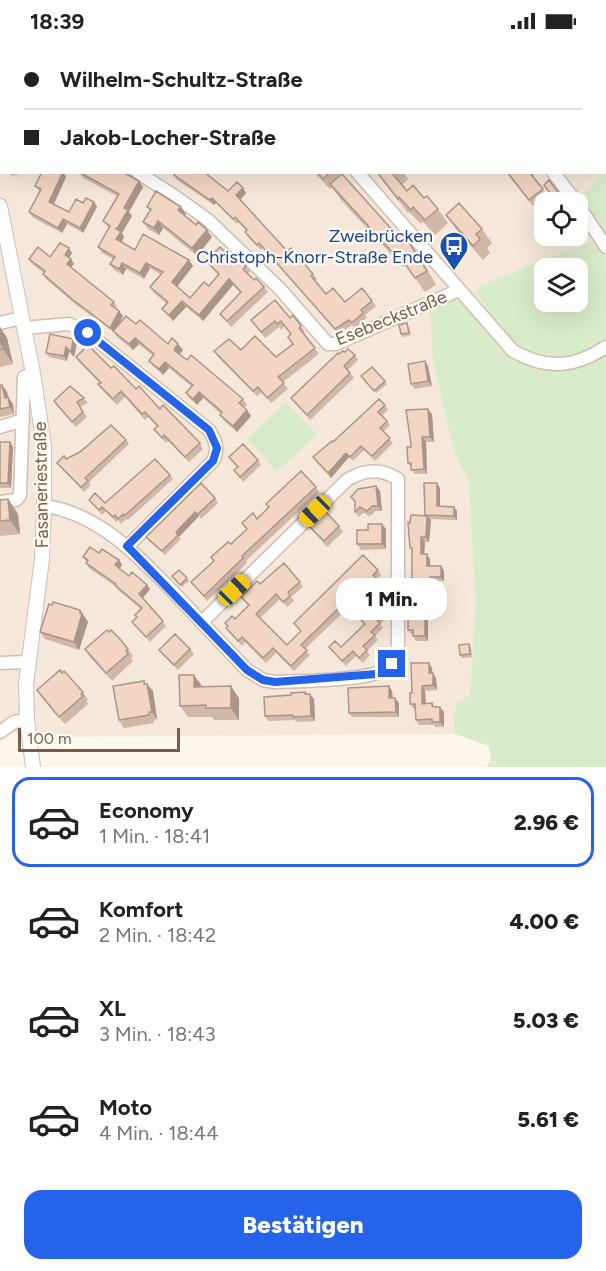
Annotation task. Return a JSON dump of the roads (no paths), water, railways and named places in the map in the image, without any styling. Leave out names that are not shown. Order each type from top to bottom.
[{"type":"street","name":"Esebeckstraße","points":[[140,174],[191,207],[222,232],[280,289],[328,344],[336,344],[459,290]]},
{"type":"street","points":[[359,174],[505,344],[524,357],[547,363],[571,363],[591,357],[606,347]]},
{"type":"street","points":[[554,174],[568,192]]},
{"type":"street","name":"Fasaneriestraße","points":[[0,206],[33,373],[44,446],[42,559],[27,662],[26,684],[27,720],[33,767]]},
{"type":"street","points":[[588,220],[606,247]]},
{"type":"street","points":[[0,323],[69,324],[88,333],[209,430],[217,448],[213,461],[127,546]]},
{"type":"street","points":[[0,502],[16,500],[20,495],[24,377],[33,373]]},
{"type":"street","points":[[0,427],[23,420]]},
{"type":"street","points":[[44,506],[59,508],[88,521],[127,546],[247,670],[263,680],[275,682],[350,677],[376,674],[392,664],[396,656],[398,645],[398,479],[381,471],[368,471],[347,480],[202,622]]},
{"type":"street","points":[[0,663],[27,662]]},
{"type":"street","points":[[0,732],[14,722],[27,720]]},
{"type":"place","name":"Zweibrücken Christoph-Knorr-Straße Ende","points":[[454,272]]}]
